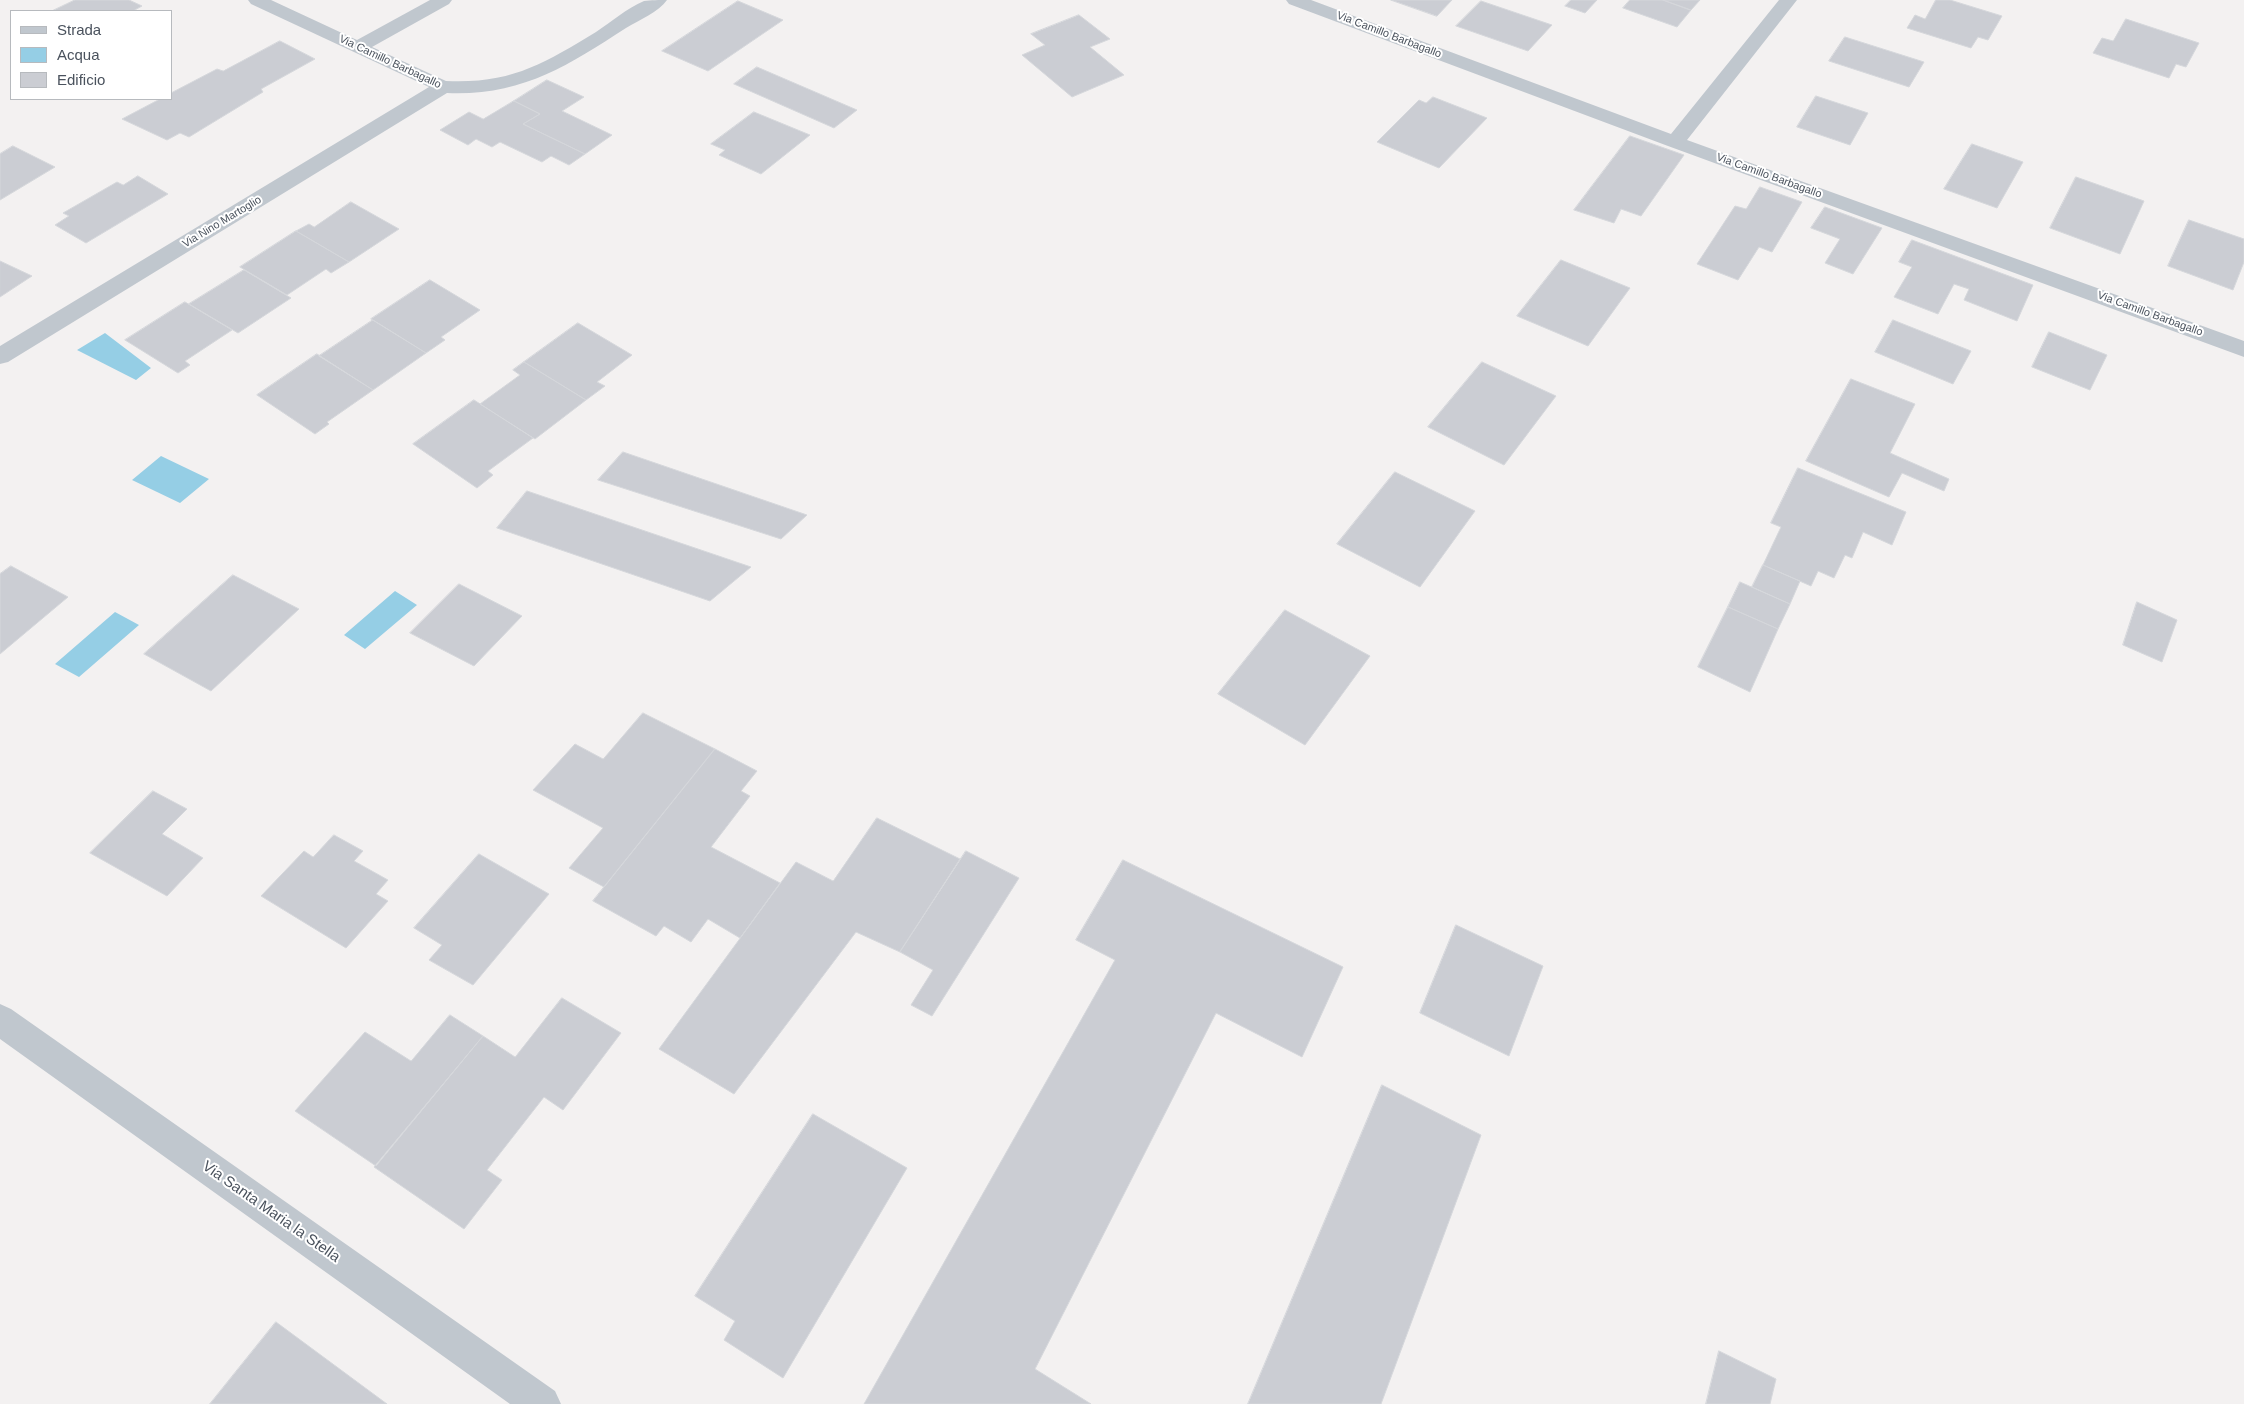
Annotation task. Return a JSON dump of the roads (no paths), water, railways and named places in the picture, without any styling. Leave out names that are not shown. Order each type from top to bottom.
[{"type":"street","name":"Via Camillo Barbagallo","points":[[257,0],[443,87],[471,88],[508,83],[552,64],[658,0]]},
{"type":"street","points":[[358,47],[444,0]]},
{"type":"street","name":"Via Camillo Barbagallo","points":[[1295,0],[1674,142],[2244,349]]},
{"type":"street","points":[[1674,142],[1788,0]]},
{"type":"street","name":"Via Nino Martoglio","points":[[0,356],[443,87]]},
{"type":"street","name":"Via Santa Maria la Stella","points":[[0,1020],[542,1404]]},
{"type":"water","points":[[105,333],[151,368],[136,380],[77,350]]},
{"type":"water","points":[[161,456],[209,479],[180,503],[132,480]]},
{"type":"water","points":[[395,591],[417,605],[365,649],[344,635]]},
{"type":"water","points":[[115,612],[139,625],[79,677],[55,664]]}]
